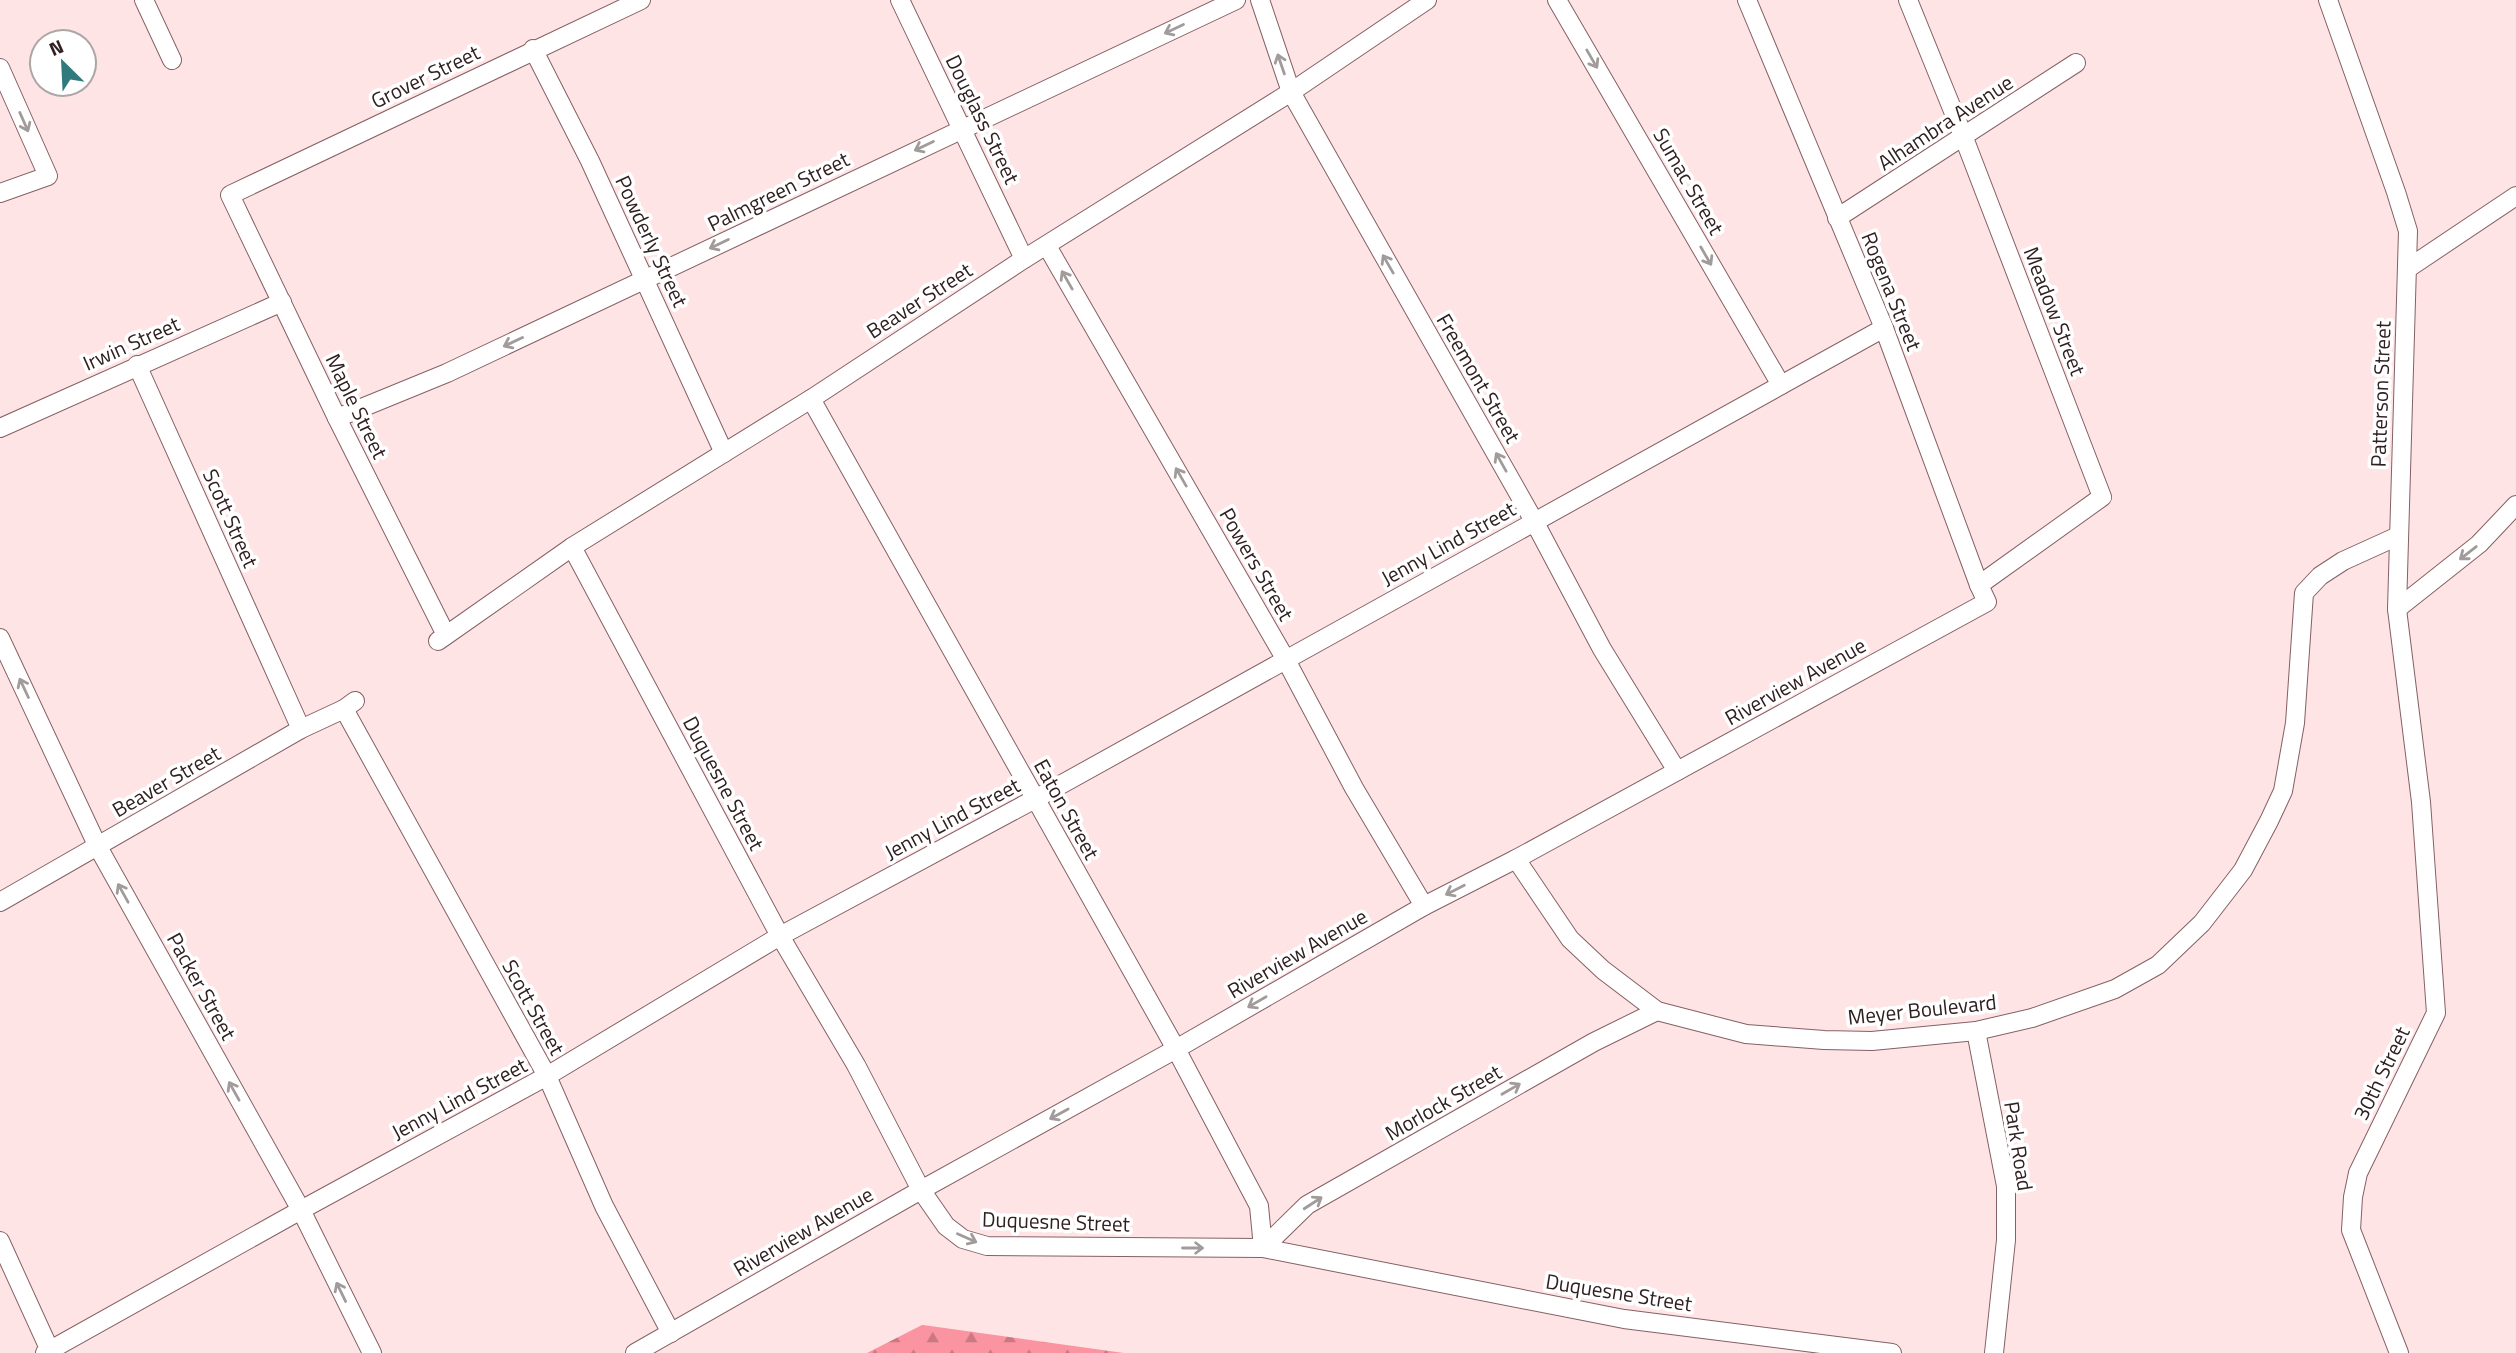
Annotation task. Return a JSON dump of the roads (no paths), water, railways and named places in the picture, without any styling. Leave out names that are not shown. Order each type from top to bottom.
[{"type":"street","points":[[144,0],[172,60]]},
{"type":"street","name":"Grover Street","points":[[230,195],[641,0]]},
{"type":"street","name":"Douglass Street","points":[[900,0],[1024,259]]},
{"type":"street","name":"Palmgreen Street","points":[[337,418],[447,373],[1236,0]]},
{"type":"street","name":"Freemont Street","points":[[1260,0],[1291,92],[1534,521],[1602,649],[1676,771]]},
{"type":"street","name":"Beaver Street","points":[[442,638],[572,547],[1291,92],[1427,0]]},
{"type":"street","name":"Sumac Street","points":[[1557,0],[1781,385]]},
{"type":"street","name":"Rogena Street","points":[[1747,0],[1884,328],[1987,602]]},
{"type":"street","name":"Meadow Street","points":[[1908,0],[2102,497],[1979,585]]},
{"type":"street","name":"Patterson Street","points":[[2328,0],[2408,231],[2396,609],[2421,802]]},
{"type":"street","name":"Powderly Street","points":[[533,49],[590,162],[724,453]]},
{"type":"street","name":"Alhambra Avenue","points":[[1837,218],[2076,63]]},
{"type":"street","points":[[0,68],[48,176],[0,193]]},
{"type":"street","name":"Maple Street","points":[[230,195],[442,638]]},
{"type":"street","points":[[2407,269],[2516,196]]},
{"type":"street","name":"Powers Street","points":[[1047,246],[1286,660],[1354,788],[1423,906]]},
{"type":"street","name":"Irwin Street","points":[[0,428],[282,302]]},
{"type":"street","name":"Jenny Lind Street","points":[[49,1352],[547,1076],[780,936],[1035,799],[1884,328]]},
{"type":"street","name":"Scott Street","points":[[138,365],[301,729]]},
{"type":"street","name":"Eaton Street","points":[[811,398],[1176,1049],[1259,1206],[1263,1248]]},
{"type":"street","points":[[2396,609],[2479,544],[2516,505]]},
{"type":"street","name":"Meyer Boulevard","points":[[1516,859],[1570,939],[1603,970],[1657,1011],[1746,1034],[1872,1041],[1976,1031],[2032,1018],[2115,989],[2158,965],[2202,923],[2244,870],[2283,791],[2295,723],[2304,593],[2320,576],[2343,561],[2398,536]]},
{"type":"street","name":"Duquesne Street","points":[[572,547],[780,936],[856,1065],[921,1190],[946,1226],[963,1239],[986,1246],[1263,1248],[1625,1319],[1892,1353]]},
{"type":"street","name":"Riverview Avenue","points":[[635,1353],[1176,1049],[1423,906],[1516,859],[1987,602]]},
{"type":"street","name":"Packer Street","points":[[0,638],[97,847],[301,1210],[372,1353]]},
{"type":"street","name":"Beaver Street","points":[[0,902],[301,729],[350,705]]},
{"type":"street","name":"Scott Street","points":[[350,705],[547,1076],[604,1206],[671,1333]]},
{"type":"street","name":"30th Street","points":[[2399,1353],[2351,1230],[2358,1173],[2435,1013],[2421,802]]},
{"type":"street","name":"Morlock Street","points":[[1263,1248],[1307,1205],[1594,1042],[1657,1011]]},
{"type":"street","name":"Park Road","points":[[1976,1031],[2006,1186],[2006,1240],[1994,1353]]},
{"type":"street","points":[[0,1241],[49,1352]]}]
